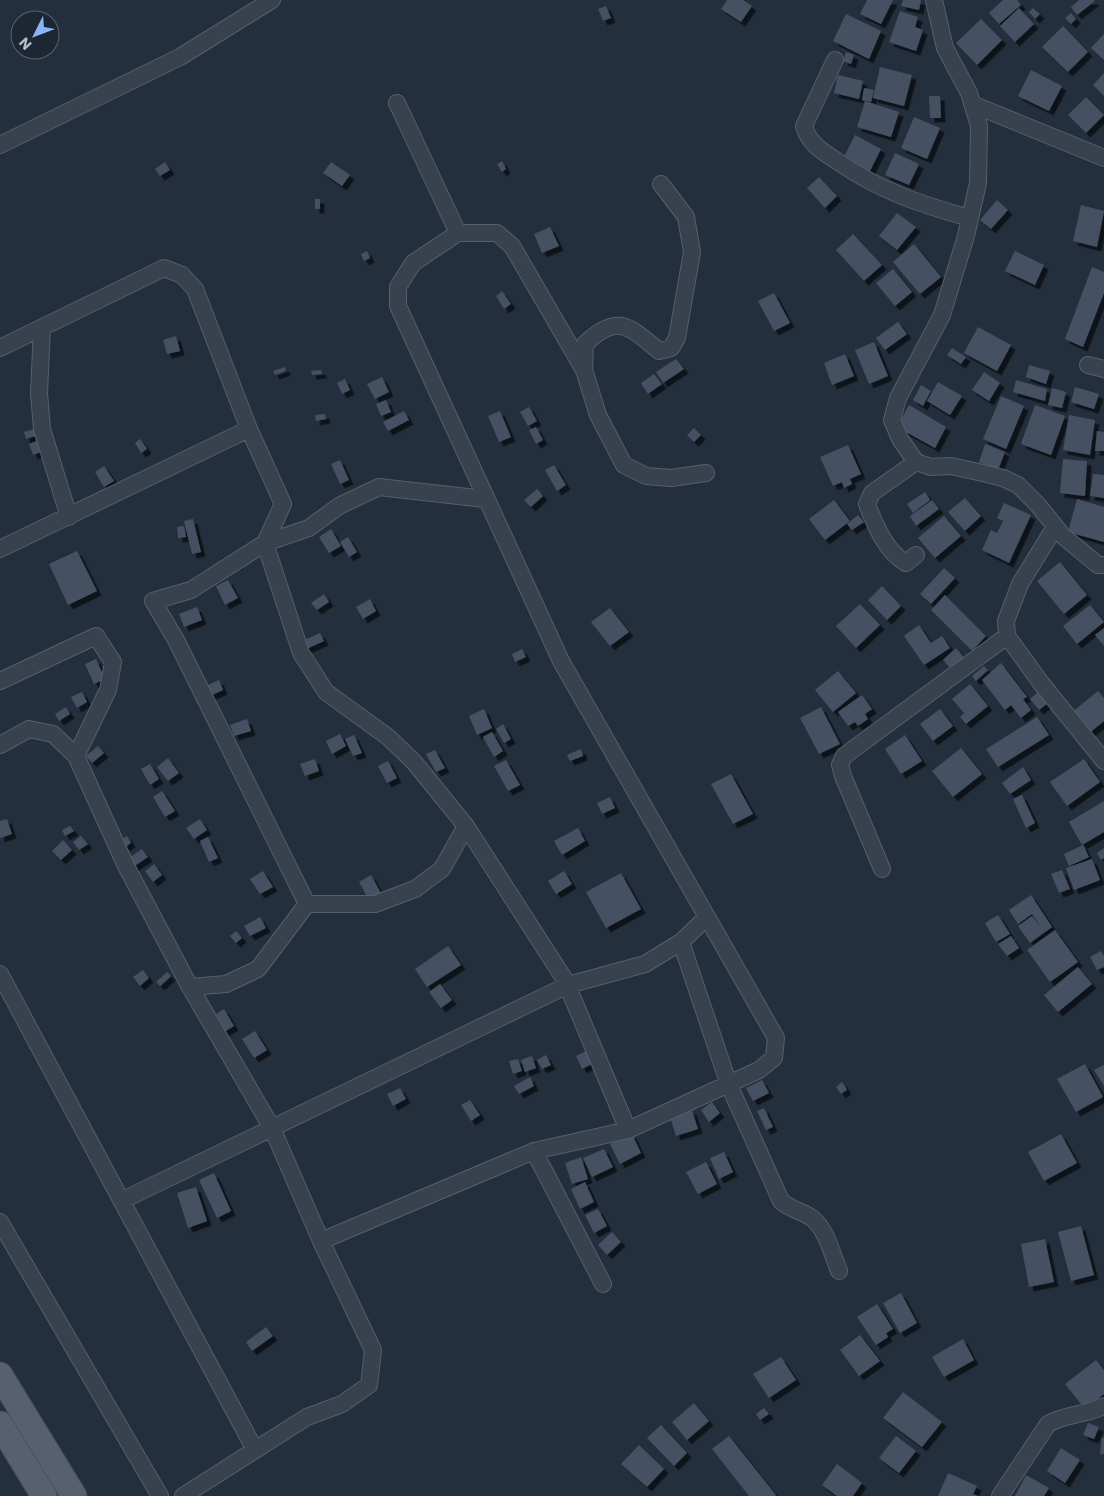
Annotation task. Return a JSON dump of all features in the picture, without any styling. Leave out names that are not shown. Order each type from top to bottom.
[{"type":"main road","points":[[0,1375],[74,1496]]},
{"type":"main road","points":[[0,1424],[44,1496]]},
{"type":"street","points":[[0,145],[180,57],[272,0]]},
{"type":"street","points":[[934,0],[945,48],[972,104],[979,126],[978,173],[970,218],[942,315],[898,398],[892,420],[900,439],[916,462],[931,467],[951,466],[1003,478],[1018,485],[1063,536],[1098,565],[1104,566]]},
{"type":"street","points":[[835,60],[804,126],[807,137],[818,149],[863,180],[917,204],[970,218]]},
{"type":"street","points":[[398,103],[458,232]]},
{"type":"street","points":[[972,104],[1104,158]]},
{"type":"street","points":[[584,370],[585,344],[599,331],[614,325],[630,327],[659,351],[671,348],[677,338],[692,252],[686,217],[662,184]]},
{"type":"street","points":[[321,1241],[534,1151],[628,1130],[729,1085],[759,1070],[774,1058],[776,1038],[561,661],[485,499],[398,306],[398,287],[413,262],[458,232],[497,233],[512,246],[584,370],[598,415],[624,465],[646,476],[670,478],[706,473]]},
{"type":"street","points":[[0,348],[164,268],[182,275],[195,289],[250,429],[283,504],[265,543],[301,653],[326,692],[388,737],[414,762],[466,826],[568,986],[628,1130]]},
{"type":"street","points":[[42,328],[39,393],[42,429],[69,517]]},
{"type":"street","points":[[0,549],[250,429]]},
{"type":"street","points":[[916,462],[872,493],[867,504],[874,521],[896,557],[906,563],[916,555]]},
{"type":"street","points":[[308,904],[176,640],[153,601],[191,590],[265,543],[309,528],[339,506],[379,488],[485,499]]},
{"type":"street","points":[[1055,527],[1020,584],[1006,621],[1007,636],[1041,683],[1104,761]]},
{"type":"street","points":[[0,681],[96,636],[113,662],[108,690],[76,756]]},
{"type":"street","points":[[882,869],[843,776],[840,765],[844,756],[1007,636]]},
{"type":"street","points":[[0,745],[29,729],[53,734],[76,756],[126,866],[190,987],[272,1128],[321,1241],[373,1350],[369,1385],[342,1404],[307,1417],[254,1448],[183,1496]]},
{"type":"street","points":[[308,904],[375,904],[415,889],[442,870],[466,826]]},
{"type":"street","points":[[190,987],[226,984],[258,969],[308,904]]},
{"type":"street","points":[[123,1200],[568,986],[645,964],[681,942],[707,918]]},
{"type":"street","points":[[681,942],[729,1085],[781,1201],[790,1209],[811,1218],[820,1227],[839,1271]]},
{"type":"street","points":[[0,974],[123,1200],[254,1448]]},
{"type":"street","points":[[534,1151],[603,1284]]},
{"type":"street","points":[[0,1222],[160,1496]]},
{"type":"street","points":[[1000,1496],[1048,1424],[1056,1420],[1091,1412],[1104,1406]]},
{"type":"building","points":[[727,0],[743,0],[752,6],[741,22],[721,9]]},
{"type":"building","points":[[867,0],[893,0],[881,24],[860,14]]},
{"type":"building","points":[[903,0],[921,0],[919,10],[901,6]]},
{"type":"building","points":[[1003,0],[1017,0],[1021,5],[999,24],[989,13]]},
{"type":"building","points":[[1079,0],[1095,1],[1077,15],[1071,7]]},
{"type":"building","points":[[606,6],[611,18],[603,21],[598,9]]},
{"type":"building","points":[[1019,8],[1034,24],[1015,42],[1000,26]]},
{"type":"building","points":[[1033,8],[1040,14],[1035,19],[1029,12]]},
{"type":"building","points":[[900,11],[918,17],[915,27],[923,30],[916,51],[889,42]]},
{"type":"building","points":[[1071,13],[1076,19],[1071,24],[1065,18]]},
{"type":"building","points":[[846,14],[881,31],[869,59],[833,41]]},
{"type":"building","points":[[981,19],[1002,40],[977,65],[956,43]]},
{"type":"building","points":[[1063,26],[1088,52],[1068,72],[1042,47]]},
{"type":"building","points":[[1104,34],[1104,60],[1091,48]]},
{"type":"building","points":[[846,52],[854,55],[851,64],[843,61]]},
{"type":"building","points":[[880,67],[912,75],[904,106],[873,98]]},
{"type":"building","points":[[1031,70],[1062,86],[1049,111],[1018,96]]},
{"type":"building","points":[[1104,73],[1104,96],[1093,85]]},
{"type":"building","points":[[838,75],[863,81],[859,99],[834,93]]},
{"type":"building","points":[[864,88],[874,90],[871,102],[862,100]]},
{"type":"building","points":[[929,96],[940,96],[941,118],[930,118]]},
{"type":"building","points":[[1086,97],[1104,115],[1086,133],[1068,115]]},
{"type":"building","points":[[865,101],[899,112],[891,137],[857,127]]},
{"type":"building","points":[[914,117],[940,128],[927,159],[901,148]]},
{"type":"building","points":[[855,135],[881,149],[869,173],[843,159]]},
{"type":"building","points":[[895,153],[919,164],[909,185],[885,175]]},
{"type":"building","points":[[502,161],[506,169],[502,172],[497,164]]},
{"type":"building","points":[[165,162],[170,170],[160,176],[155,169]]},
{"type":"building","points":[[331,162],[350,175],[342,186],[323,173]]},
{"type":"building","points":[[819,177],[837,196],[825,208],[807,188]]},
{"type":"building","points":[[315,199],[320,199],[320,209],[315,209]]},
{"type":"building","points":[[997,200],[1008,210],[991,229],[980,220]]},
{"type":"building","points":[[1081,205],[1104,211],[1097,247],[1073,241]]},
{"type":"building","points":[[897,213],[916,227],[897,250],[879,236]]},
{"type":"building","points":[[550,227],[559,246],[542,253],[534,234]]},
{"type":"building","points":[[853,234],[882,265],[864,281],[836,250]]},
{"type":"building","points":[[914,244],[941,277],[920,294],[893,262]]},
{"type":"building","points":[[367,251],[370,258],[364,261],[361,254]]},
{"type":"building","points":[[1015,251],[1044,265],[1035,285],[1005,271]]},
{"type":"building","points":[[1092,267],[1104,272],[1104,293],[1083,347],[1065,339]]},
{"type":"building","points":[[893,269],[912,292],[895,306],[876,283]]},
{"type":"building","points":[[502,291],[511,304],[504,309],[496,296]]},
{"type":"building","points":[[774,293],[790,323],[774,331],[758,301]]},
{"type":"building","points":[[898,322],[907,334],[885,350],[876,338]]},
{"type":"building","points":[[978,327],[1011,345],[997,371],[964,353]]},
{"type":"building","points":[[176,336],[180,351],[167,354],[163,340]]},
{"type":"building","points":[[874,342],[888,376],[869,384],[855,350]]},
{"type":"building","points":[[952,348],[966,357],[961,364],[947,355]]},
{"type":"building","points":[[845,354],[854,376],[832,385],[824,363]]},
{"type":"building","points":[[676,359],[684,369],[663,383],[656,372]]},
{"type":"building","points":[[1029,365],[1050,371],[1046,384],[1026,377]]},
{"type":"building","points":[[285,367],[286,371],[275,375],[273,371]]},
{"type":"building","points":[[321,370],[322,374],[312,375],[311,371]]},
{"type":"building","points":[[984,372],[1000,383],[989,401],[972,390]]},
{"type":"building","points":[[654,374],[662,384],[648,394],[641,383]]},
{"type":"building","points":[[382,377],[389,392],[375,399],[367,384]]},
{"type":"building","points":[[345,379],[350,390],[342,394],[337,383]]},
{"type":"building","points":[[1016,380],[1047,389],[1045,401],[1013,392]]},
{"type":"building","points":[[938,382],[962,396],[950,415],[927,401]]},
{"type":"building","points":[[921,385],[931,391],[923,406],[913,400]]},
{"type":"building","points":[[1075,387],[1099,394],[1094,409],[1071,402]]},
{"type":"building","points":[[1052,388],[1066,392],[1062,408],[1048,405]]},
{"type":"building","points":[[1001,396],[1024,406],[1006,449],[983,439]]},
{"type":"building","points":[[386,400],[391,412],[381,416],[376,404]]},
{"type":"building","points":[[909,405],[946,427],[935,448],[897,427]]},
{"type":"building","points":[[1035,405],[1065,416],[1051,455],[1021,444]]},
{"type":"building","points":[[529,407],[537,421],[528,426],[520,412]]},
{"type":"building","points":[[404,411],[409,420],[388,431],[383,422]]},
{"type":"building","points":[[500,411],[511,437],[499,442],[488,416]]},
{"type":"building","points":[[325,414],[326,419],[316,421],[315,415]]},
{"type":"building","points":[[1069,415],[1095,420],[1090,455],[1063,450]]},
{"type":"building","points":[[536,427],[543,440],[536,444],[529,430]]},
{"type":"building","points":[[38,428],[39,435],[26,439],[24,432]]},
{"type":"building","points":[[694,428],[701,435],[694,442],[687,435]]},
{"type":"building","points":[[1097,431],[1104,432],[1104,451],[1095,451]]},
{"type":"building","points":[[140,439],[147,449],[141,453],[135,443]]},
{"type":"building","points":[[39,440],[44,451],[33,455],[29,444]]},
{"type":"building","points":[[985,444],[1005,452],[998,470],[979,462]]},
{"type":"building","points":[[848,445],[861,474],[850,479],[852,484],[844,488],[842,482],[833,486],[820,457]]},
{"type":"building","points":[[1063,459],[1087,461],[1085,496],[1060,493]]},
{"type":"building","points":[[340,460],[349,480],[340,484],[331,464]]},
{"type":"building","points":[[554,465],[566,485],[557,491],[545,470]]},
{"type":"building","points":[[104,466],[114,481],[104,487],[95,472]]},
{"type":"building","points":[[1093,474],[1104,475],[1104,498],[1090,496]]},
{"type":"building","points":[[537,489],[543,496],[531,507],[524,500]]},
{"type":"building","points":[[925,492],[930,500],[913,513],[907,504]]},
{"type":"building","points":[[965,498],[981,516],[965,531],[948,512]]},
{"type":"building","points":[[1077,499],[1104,507],[1104,542],[1068,532]]},
{"type":"building","points":[[834,500],[850,521],[825,540],[809,519]]},
{"type":"building","points":[[932,500],[939,509],[916,526],[910,516]]},
{"type":"building","points":[[1004,503],[1031,515],[1009,563],[982,550],[991,530],[997,533],[1003,521],[997,518]]},
{"type":"building","points":[[858,515],[864,522],[852,530],[847,524]]},
{"type":"building","points":[[944,516],[961,536],[935,558],[918,538]]},
{"type":"building","points":[[193,519],[201,552],[192,554],[184,521]]},
{"type":"building","points":[[184,526],[186,537],[178,538],[177,527]]},
{"type":"building","points":[[331,529],[341,546],[329,553],[319,537]]},
{"type":"building","points":[[348,537],[357,552],[349,557],[340,542]]},
{"type":"building","points":[[77,551],[97,591],[68,605],[49,564]]},
{"type":"building","points":[[1060,562],[1087,595],[1064,614],[1037,581]]},
{"type":"building","points":[[944,568],[955,578],[931,604],[920,594]]},
{"type":"building","points":[[228,580],[238,598],[225,605],[216,586]]},
{"type":"building","points":[[882,586],[901,606],[887,620],[868,600]]},
{"type":"building","points":[[324,594],[329,602],[317,610],[311,603]]},
{"type":"building","points":[[945,595],[986,636],[972,651],[931,610]]},
{"type":"building","points":[[370,599],[376,611],[363,619],[356,607]]},
{"type":"building","points":[[860,604],[880,625],[856,648],[836,626]]},
{"type":"building","points":[[1090,605],[1104,622],[1077,644],[1063,626]]},
{"type":"building","points":[[197,607],[202,620],[184,627],[179,614]]},
{"type":"building","points":[[610,608],[629,632],[610,646],[591,622]]},
{"type":"building","points":[[919,625],[931,643],[942,636],[950,648],[924,665],[904,636]]},
{"type":"building","points":[[1104,628],[1104,646],[1095,635]]},
{"type":"building","points":[[320,633],[324,641],[304,650],[300,642]]},
{"type":"building","points":[[956,648],[966,660],[953,671],[943,660]]},
{"type":"building","points":[[522,649],[526,657],[515,662],[512,654]]},
{"type":"building","points":[[96,659],[105,679],[94,684],[85,664]]},
{"type":"building","points":[[1001,663],[1027,697],[1023,699],[1031,710],[1021,718],[1011,705],[1005,710],[982,680]]},
{"type":"building","points":[[984,666],[988,670],[976,681],[972,676]]},
{"type":"building","points":[[838,671],[856,693],[833,712],[815,690]]},
{"type":"building","points":[[219,680],[223,690],[210,696],[206,686]]},
{"type":"building","points":[[970,684],[988,706],[966,724],[960,717],[964,713],[952,699]]},
{"type":"building","points":[[1098,691],[1104,698],[1104,721],[1087,735],[1070,714]]},
{"type":"building","points":[[82,692],[87,702],[77,708],[71,697]]},
{"type":"building","points":[[1038,692],[1048,703],[1039,710],[1030,699]]},
{"type":"building","points":[[862,695],[872,709],[865,714],[868,719],[858,726],[855,722],[848,726],[838,712]]},
{"type":"building","points":[[66,707],[70,714],[59,721],[55,714]]},
{"type":"building","points":[[821,707],[840,744],[819,754],[800,718]]},
{"type":"building","points":[[484,709],[492,728],[477,735],[469,716]]},
{"type":"building","points":[[940,709],[953,726],[933,741],[920,724]]},
{"type":"building","points":[[1037,717],[1049,735],[998,767],[986,749]]},
{"type":"building","points":[[247,719],[251,731],[234,736],[230,725]]},
{"type":"building","points":[[503,724],[511,739],[504,743],[496,729]]},
{"type":"building","points":[[492,732],[503,751],[494,757],[483,737]]},
{"type":"building","points":[[340,734],[346,746],[332,754],[326,741]]},
{"type":"building","points":[[354,735],[362,753],[353,756],[345,739]]},
{"type":"building","points":[[905,735],[922,761],[901,774],[885,749]]},
{"type":"building","points":[[98,746],[104,753],[92,763],[86,756]]},
{"type":"building","points":[[961,748],[982,774],[953,797],[932,771]]},
{"type":"building","points":[[581,749],[583,756],[570,761],[567,755]]},
{"type":"building","points":[[435,750],[445,768],[436,772],[426,754]]},
{"type":"building","points":[[168,758],[179,773],[168,781],[157,767]]},
{"type":"building","points":[[315,759],[319,771],[305,776],[300,764]]},
{"type":"building","points":[[1084,759],[1100,782],[1067,806],[1050,782]]},
{"type":"building","points":[[506,760],[520,785],[508,791],[494,766]]},
{"type":"building","points":[[388,761],[397,778],[387,783],[378,766]]},
{"type":"building","points":[[150,764],[159,779],[150,785],[141,769]]},
{"type":"building","points":[[1023,767],[1031,780],[1010,794],[1002,783]]},
{"type":"building","points":[[731,774],[753,814],[733,824],[711,784]]},
{"type":"building","points":[[162,791],[175,811],[165,817],[153,797]]},
{"type":"building","points":[[1022,795],[1035,823],[1026,828],[1013,799]]},
{"type":"building","points":[[610,797],[615,808],[602,814],[597,803]]},
{"type":"building","points":[[1104,801],[1104,832],[1082,845],[1069,822]]},
{"type":"building","points":[[7,819],[12,834],[0,838],[0,821]]},
{"type":"building","points":[[200,819],[207,830],[194,839],[186,828]]},
{"type":"building","points":[[70,826],[74,831],[65,836],[62,830]]},
{"type":"building","points":[[578,828],[585,841],[562,855],[554,841]]},
{"type":"building","points":[[81,836],[88,844],[79,850],[73,842]]},
{"type":"building","points":[[127,836],[131,843],[122,849],[118,842]]},
{"type":"building","points":[[208,837],[218,858],[209,862],[200,841]]},
{"type":"building","points":[[63,840],[72,850],[61,860],[52,851]]},
{"type":"building","points":[[1083,845],[1089,857],[1069,866],[1064,854]]},
{"type":"building","points":[[1104,848],[1104,858],[1101,860],[1097,853]]},
{"type":"building","points":[[142,849],[148,857],[133,867],[127,859]]},
{"type":"building","points":[[1092,859],[1100,880],[1074,890],[1066,868]]},
{"type":"building","points":[[154,864],[162,875],[153,882],[145,871]]},
{"type":"building","points":[[1062,870],[1070,889],[1059,893],[1051,874]]},
{"type":"building","points":[[263,871],[273,887],[260,894],[250,879]]},
{"type":"building","points":[[564,871],[572,884],[556,894],[548,881]]},
{"type":"building","points":[[621,873],[641,909],[606,928],[586,892]]},
{"type":"building","points":[[371,875],[382,895],[370,902],[359,882]]},
{"type":"building","points":[[1031,895],[1052,927],[1030,943],[1018,926],[1032,916],[1041,927],[1032,914],[1018,924],[1009,910]]},
{"type":"building","points":[[998,915],[1010,934],[996,942],[985,923]]},
{"type":"building","points":[[260,917],[266,928],[250,936],[244,926]]},
{"type":"building","points":[[1055,930],[1078,962],[1050,982],[1027,950]]},
{"type":"building","points":[[236,931],[242,938],[236,943],[230,936]]},
{"type":"building","points":[[1011,936],[1019,948],[1007,956],[998,944]]},
{"type":"building","points":[[448,946],[461,965],[427,987],[415,969]]},
{"type":"building","points":[[1101,951],[1104,956],[1104,967],[1097,970],[1090,957]]},
{"type":"building","points":[[1078,967],[1092,984],[1058,1012],[1044,995]]},
{"type":"building","points":[[143,970],[149,978],[140,986],[133,977]]},
{"type":"building","points":[[167,972],[171,976],[160,986],[156,982]]},
{"type":"building","points":[[440,984],[452,1000],[441,1008],[429,992]]},
{"type":"building","points":[[224,1009],[234,1026],[224,1032],[213,1016]]},
{"type":"building","points":[[255,1031],[267,1050],[254,1058],[242,1039]]},
{"type":"building","points":[[588,1050],[594,1063],[582,1069],[576,1056]]},
{"type":"building","points":[[546,1055],[551,1065],[542,1069],[537,1060]]},
{"type":"building","points":[[532,1056],[536,1068],[525,1072],[521,1060]]},
{"type":"building","points":[[518,1059],[522,1071],[513,1074],[509,1061]]},
{"type":"building","points":[[1085,1064],[1103,1097],[1076,1112],[1057,1079]]},
{"type":"building","points":[[1104,1065],[1104,1086],[1094,1070]]},
{"type":"building","points":[[530,1077],[534,1086],[519,1094],[514,1086]]},
{"type":"building","points":[[762,1080],[769,1093],[753,1101],[746,1088]]},
{"type":"building","points":[[842,1082],[847,1090],[841,1094],[836,1087]]},
{"type":"building","points":[[400,1088],[406,1099],[393,1106],[387,1094]]},
{"type":"building","points":[[470,1100],[480,1115],[471,1121],[461,1105]]},
{"type":"building","points":[[712,1102],[720,1113],[709,1122],[701,1110]]},
{"type":"building","points":[[764,1108],[773,1127],[766,1130],[757,1111]]},
{"type":"building","points":[[692,1110],[698,1129],[676,1136],[670,1117]]},
{"type":"building","points":[[632,1134],[641,1153],[620,1164],[610,1144]]},
{"type":"building","points":[[1061,1134],[1077,1163],[1044,1181],[1028,1152]]},
{"type":"building","points":[[604,1149],[613,1167],[592,1177],[583,1158]]},
{"type":"building","points":[[724,1152],[733,1172],[719,1179],[710,1158]]},
{"type":"building","points":[[581,1157],[588,1179],[572,1184],[565,1163]]},
{"type":"building","points":[[706,1162],[717,1184],[698,1194],[686,1172]]},
{"type":"building","points":[[214,1173],[231,1211],[217,1218],[199,1180]]},
{"type":"building","points":[[585,1182],[594,1202],[580,1209],[571,1189]]},
{"type":"building","points":[[196,1187],[207,1221],[188,1228],[177,1193]]},
{"type":"building","points":[[598,1209],[607,1226],[594,1233],[585,1215]]},
{"type":"building","points":[[1081,1226],[1094,1275],[1071,1281],[1058,1232]]},
{"type":"building","points":[[612,1232],[621,1242],[607,1255],[598,1245]]},
{"type":"building","points":[[1045,1239],[1054,1282],[1029,1287],[1021,1244]]},
{"type":"building","points":[[901,1293],[917,1323],[900,1333],[883,1303]]},
{"type":"building","points":[[877,1304],[893,1329],[886,1333],[888,1337],[876,1345],[857,1317]]},
{"type":"building","points":[[266,1327],[273,1336],[252,1351],[246,1342]]},
{"type":"building","points":[[860,1335],[880,1361],[859,1376],[840,1350]]},
{"type":"building","points":[[963,1339],[974,1360],[944,1377],[932,1357]]},
{"type":"building","points":[[781,1357],[796,1380],[769,1398],[753,1374]]},
{"type":"building","points":[[1096,1360],[1104,1370],[1104,1394],[1085,1409],[1065,1384]]},
{"type":"building","points":[[903,1392],[942,1422],[922,1447],[883,1418]]},
{"type":"building","points":[[694,1403],[709,1421],[687,1440],[672,1422]]},
{"type":"building","points":[[764,1408],[769,1414],[760,1420],[756,1414]]},
{"type":"building","points":[[1088,1423],[1099,1427],[1094,1439],[1083,1435]]},
{"type":"building","points":[[661,1425],[687,1453],[674,1466],[647,1438]]},
{"type":"building","points":[[729,1436],[775,1496],[749,1496],[712,1449]]},
{"type":"building","points":[[896,1436],[916,1451],[899,1473],[879,1458]]},
{"type":"building","points":[[1102,1437],[1104,1438],[1104,1454],[1100,1454]]},
{"type":"building","points":[[639,1445],[664,1469],[647,1487],[621,1464]]},
{"type":"building","points":[[1061,1448],[1080,1460],[1065,1483],[1047,1471]]},
{"type":"building","points":[[837,1464],[862,1483],[853,1496],[837,1496],[822,1485]]},
{"type":"building","points":[[948,1473],[977,1486],[973,1494],[978,1496],[938,1496]]},
{"type":"building","points":[[1026,1475],[1049,1488],[1044,1496],[1015,1496]]}]
